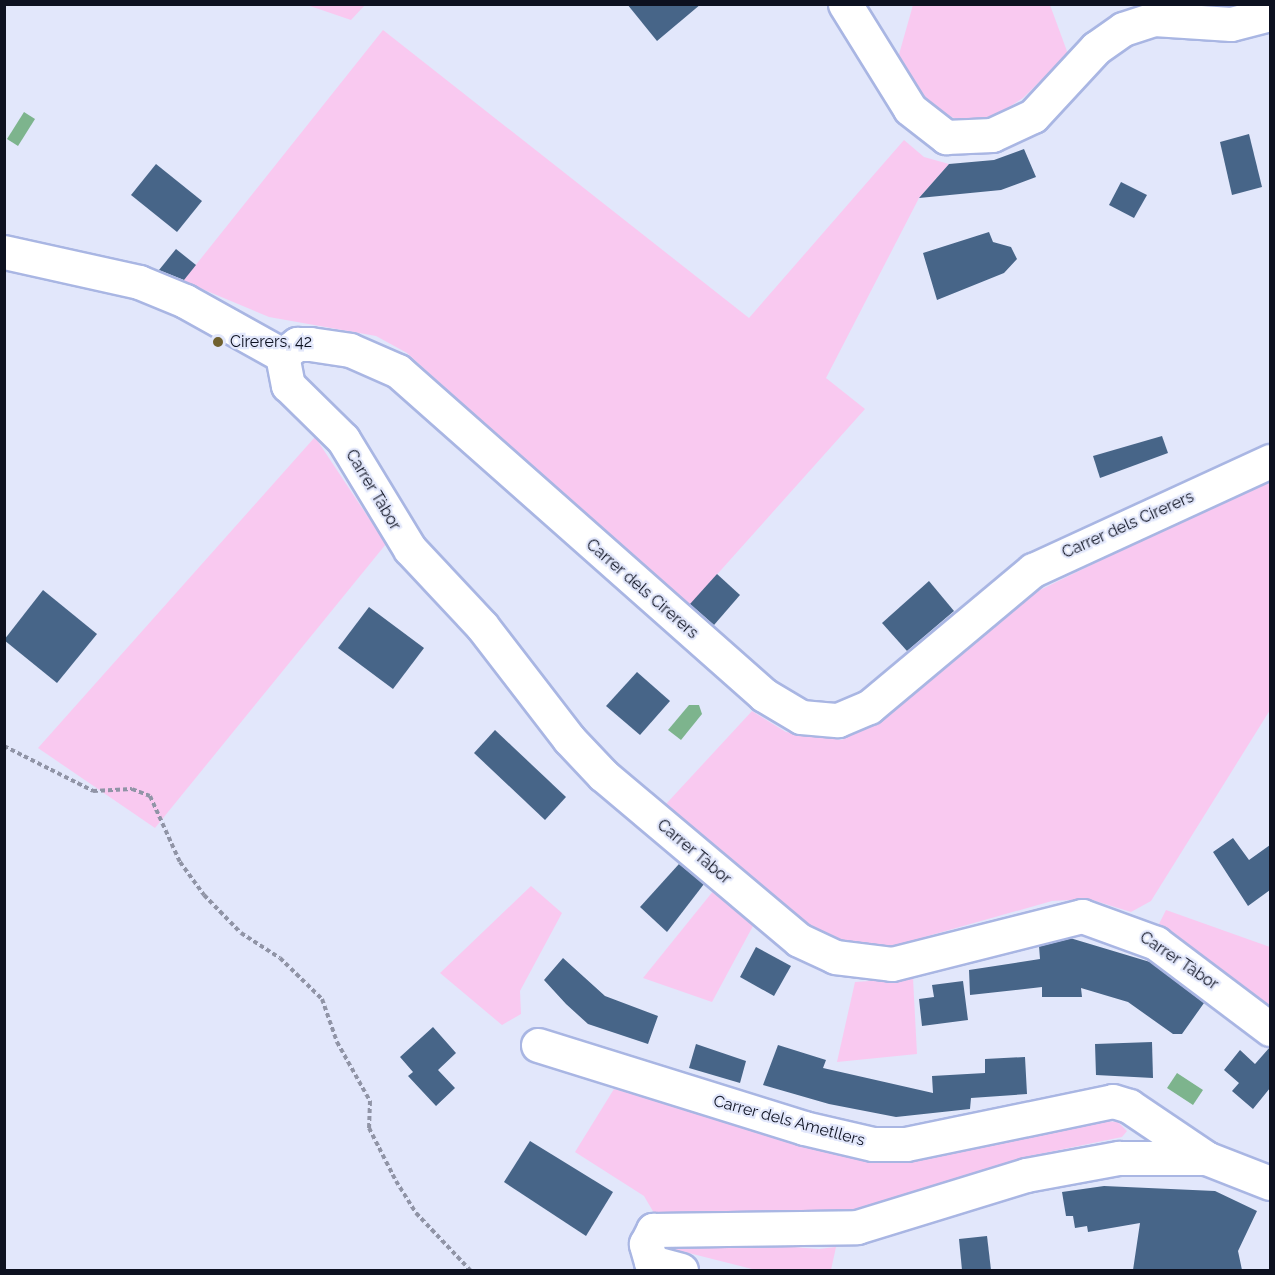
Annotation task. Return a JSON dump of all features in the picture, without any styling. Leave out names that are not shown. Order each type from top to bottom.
[{"type":"street","points":[[844,4],[910,109],[946,137],[992,135],[1033,116],[1096,48],[1122,29],[1154,19],[1231,24],[1270,14]]},
{"type":"street","points":[[4,252],[139,282],[185,301],[282,355]]},
{"type":"street","name":"Carrer dels Cirerers","points":[[282,355],[297,344],[310,344],[350,350],[398,371],[764,695],[801,717],[838,720],[869,707],[1033,570],[1270,461]]},
{"type":"street","name":"Carrer Tàbor","points":[[282,355],[288,385],[343,439],[410,549],[482,626],[562,732],[603,775],[799,940],[835,957],[892,964],[1082,916],[1156,943],[1270,1029]]},
{"type":"street","name":"Carrer dels Ametllers","points":[[538,1045],[804,1128],[873,1144],[906,1144],[1113,1101],[1129,1106],[1206,1158]]},
{"type":"street","points":[[681,1270],[651,1262],[646,1244],[653,1230],[857,1227],[1074,1165],[1119,1158],[1206,1158],[1270,1183]]},
{"type":"path","points":[[4,746],[93,791],[132,789],[150,796],[180,862],[204,895],[241,933],[280,958],[322,999],[337,1042],[370,1101],[369,1128],[396,1181],[416,1213],[470,1270]]},
{"type":"shaded area","points":[[307,5],[365,5],[351,20]]},
{"type":"shaded area","points":[[913,5],[1050,5],[1068,54],[1023,98],[997,115],[967,121],[954,118],[938,111],[896,65]]},
{"type":"shaded area","points":[[383,30],[749,318],[904,140],[924,157],[949,164],[919,198],[826,378],[865,409],[687,608],[407,353],[376,336],[269,317],[183,281]]},
{"type":"shaded area","points":[[24,112],[35,119],[18,146],[7,139]]},
{"type":"shaded area","points":[[315,437],[386,544],[155,828],[38,748]]},
{"type":"shaded area","points":[[1270,477],[1270,710],[1151,901],[1131,912],[1089,899],[1052,901],[882,949],[833,941],[793,918],[666,804],[752,711],[786,732],[842,740],[1032,594]]},
{"type":"shaded area","points":[[689,705],[699,705],[702,714],[681,740],[668,730]]},
{"type":"shaded area","points":[[531,886],[562,913],[520,991],[521,1014],[502,1025],[440,973]]},
{"type":"shaded area","points":[[714,890],[753,926],[712,1002],[643,978]]},
{"type":"shaded area","points":[[1166,910],[1270,947],[1270,1008],[1158,926]]},
{"type":"shaded area","points":[[913,978],[917,1054],[837,1062],[855,982]]},
{"type":"shaded area","points":[[1177,1073],[1203,1090],[1193,1105],[1167,1088]]},
{"type":"shaded area","points":[[614,1089],[873,1160],[908,1159],[1092,1120],[1118,1122],[1127,1131],[1122,1137],[1030,1156],[858,1212],[654,1213],[644,1196],[575,1152]]},
{"type":"shaded area","points":[[711,1241],[819,1249],[836,1247],[831,1270],[756,1270],[665,1247]]},
{"type":"building","points":[[627,4],[701,4],[657,41]]},
{"type":"building","points":[[1249,134],[1262,187],[1232,195],[1220,142]]},
{"type":"building","points":[[1024,149],[1036,177],[1001,190],[919,198],[949,164],[994,160]]},
{"type":"building","points":[[156,164],[202,201],[177,232],[131,195]]},
{"type":"building","points":[[1121,182],[1147,195],[1134,218],[1109,205]]},
{"type":"building","points":[[989,232],[993,242],[1011,247],[1017,259],[1004,273],[937,300],[923,253]]},
{"type":"building","points":[[176,249],[196,265],[184,280],[159,270]]},
{"type":"building","points":[[1162,436],[1168,453],[1100,478],[1093,456]]},
{"type":"building","points":[[717,574],[740,595],[714,625],[690,604]]},
{"type":"building","points":[[929,581],[954,611],[907,651],[882,623]]},
{"type":"building","points":[[43,590],[97,634],[57,683],[4,640]]},
{"type":"building","points":[[369,607],[424,648],[393,689],[338,648]]},
{"type":"building","points":[[637,672],[670,701],[640,735],[606,706]]},
{"type":"building","points":[[495,730],[566,797],[545,820],[474,753]]},
{"type":"building","points":[[1233,838],[1249,860],[1270,845],[1270,890],[1248,906],[1213,852]]},
{"type":"building","points":[[679,864],[704,884],[667,932],[640,907]]},
{"type":"building","points":[[1070,938],[1150,962],[1204,1003],[1182,1034],[1173,1034],[1128,1002],[1081,988],[1082,997],[1042,997],[1042,987],[970,995],[969,970],[1040,959],[1039,946]]},
{"type":"building","points":[[756,947],[791,966],[774,996],[740,977]]},
{"type":"building","points":[[563,958],[605,996],[658,1016],[648,1044],[588,1024],[566,1004],[544,980]]},
{"type":"building","points":[[963,981],[968,1020],[922,1026],[919,999],[934,997],[932,985]]},
{"type":"building","points":[[433,1027],[456,1053],[438,1070],[455,1088],[436,1106],[408,1076],[413,1072],[400,1057]]},
{"type":"building","points":[[1152,1042],[1153,1078],[1096,1075],[1095,1044]]},
{"type":"building","points":[[696,1044],[746,1061],[740,1083],[689,1068]]},
{"type":"building","points":[[778,1045],[826,1060],[823,1068],[933,1093],[932,1076],[985,1073],[985,1059],[1025,1057],[1027,1094],[971,1098],[970,1109],[896,1117],[829,1104],[763,1085]]},
{"type":"building","points":[[1270,1047],[1270,1088],[1253,1109],[1232,1091],[1239,1083],[1224,1070],[1240,1050],[1255,1064]]},
{"type":"building","points":[[530,1141],[613,1192],[586,1236],[504,1182]]},
{"type":"building","points":[[1104,1186],[1215,1191],[1257,1211],[1238,1251],[1242,1270],[1133,1270],[1140,1223],[1088,1232],[1087,1226],[1075,1228],[1073,1216],[1066,1216],[1062,1192]]},
{"type":"building","points":[[987,1236],[991,1270],[962,1270],[959,1239]]},
{"type":"place","name":"Cirerers, 42","points":[[218,342]]}]
